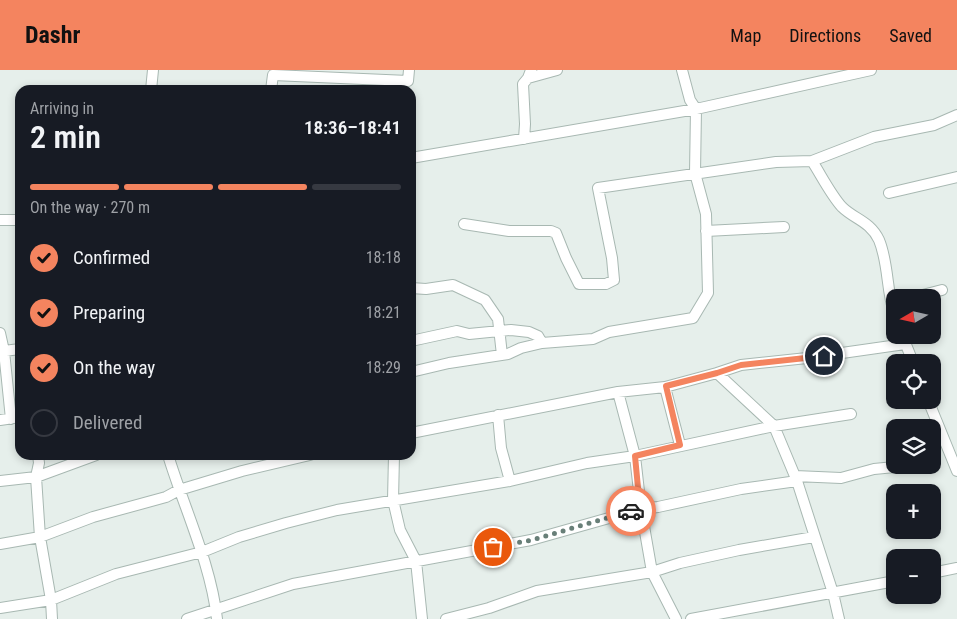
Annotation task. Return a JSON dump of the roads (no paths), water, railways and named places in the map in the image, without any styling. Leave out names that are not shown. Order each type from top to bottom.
[{"type":"street","points":[[152,85],[153,70]]},
{"type":"street","points":[[271,85],[273,75],[408,81],[409,70]]},
{"type":"street","points":[[524,139],[523,84],[530,74],[557,70]]},
{"type":"street","points":[[416,371],[449,363],[502,355],[542,343],[593,339],[609,332],[693,318],[708,293],[706,214],[695,173],[696,109],[690,100],[682,70]]},
{"type":"street","points":[[416,157],[696,109],[871,70]]},
{"type":"street","points":[[464,224],[510,231],[556,233],[579,284],[606,284],[614,280],[612,258],[598,188],[776,162],[812,161],[874,137],[934,125],[957,115]]},
{"type":"street","points":[[812,161],[842,208],[865,222],[878,238],[890,289]]},
{"type":"street","points":[[889,193],[957,177]]},
{"type":"street","points":[[0,220],[15,220]]},
{"type":"street","points":[[706,231],[784,227]]},
{"type":"street","points":[[416,288],[426,289],[453,285],[485,300],[498,319],[502,355]]},
{"type":"street","points":[[416,340],[457,331],[469,334],[529,332],[538,336],[542,343]]},
{"type":"street","points":[[0,333],[15,412]]},
{"type":"street","points":[[416,432],[618,392],[666,386],[741,365],[807,358],[886,343]]},
{"type":"street","points":[[4,351],[15,350]]},
{"type":"street","points":[[717,373],[774,426],[796,479],[833,594],[839,619]]},
{"type":"street","points":[[666,386],[680,445]]},
{"type":"street","points":[[618,392],[635,456],[640,509],[652,572],[676,619]]},
{"type":"street","points":[[932,409],[957,470]]},
{"type":"street","points":[[0,608],[51,600],[116,574],[202,552],[239,537],[337,510],[510,481],[587,463],[635,456],[774,426],[850,414]]},
{"type":"street","points":[[498,415],[501,448],[510,481]]},
{"type":"street","points":[[0,420],[15,418]]},
{"type":"street","points":[[39,460],[36,477],[40,537],[51,600],[52,619]]},
{"type":"street","points":[[0,481],[36,477],[82,460]]},
{"type":"street","points":[[170,460],[202,552],[217,615]]},
{"type":"street","points":[[0,544],[40,537],[93,517],[166,496],[179,490],[242,471],[289,460]]},
{"type":"street","points":[[394,460],[393,500],[400,530],[416,561],[422,619]]},
{"type":"street","points":[[187,619],[217,615],[293,584],[532,540],[640,509],[658,507],[741,489],[796,479],[840,478],[886,468]]},
{"type":"street","points":[[446,619],[489,608],[537,591],[652,572],[739,550],[814,537]]},
{"type":"street","points":[[941,571],[957,568]]},
{"type":"street","points":[[691,619],[886,583]]}]
